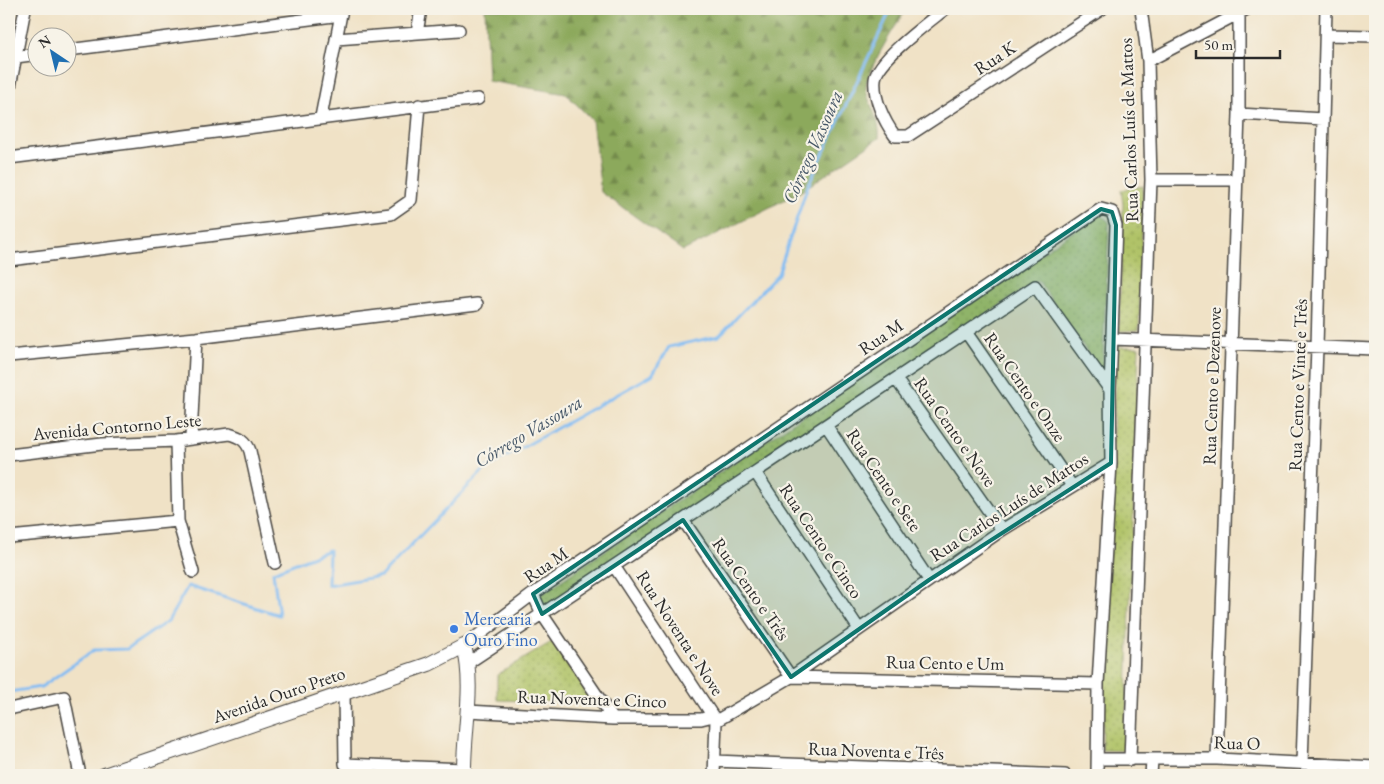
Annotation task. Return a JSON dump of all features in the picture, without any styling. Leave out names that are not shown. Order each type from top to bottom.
[{"type":"main road","points":[[464,646],[468,663],[468,710],[464,772]]},
{"type":"main road","name":"Avenida Ouro Preto","points":[[104,775],[429,664],[464,646]]},
{"type":"street","points":[[9,92],[25,9]]},
{"type":"street","points":[[417,33],[421,9]]},
{"type":"street","name":"Rua K","points":[[945,9],[886,58],[875,78],[878,103],[886,124],[895,136],[908,136],[1102,9]]},
{"type":"street","name":"Rua Carlos Luís de Mattos","points":[[1130,760],[1151,180],[1148,61],[1141,9]]},
{"type":"street","name":"Rua Cento e Vinte e Três","points":[[1302,763],[1317,347],[1326,9]]},
{"type":"street","points":[[1148,61],[1243,11]]},
{"type":"street","name":"Rua Cento e Dezenove","points":[[1217,759],[1235,180],[1243,11]]},
{"type":"street","points":[[78,49],[341,12],[321,117]]},
{"type":"street","points":[[336,39],[459,30]]},
{"type":"street","points":[[1326,35],[1375,36]]},
{"type":"street","points":[[16,56],[28,55]]},
{"type":"street","points":[[9,158],[321,117],[478,99]]},
{"type":"street","points":[[9,260],[391,214],[411,200],[419,105]]},
{"type":"street","points":[[1238,114],[1323,120]]},
{"type":"street","points":[[1151,180],[1235,180]]},
{"type":"street","name":"Rua M","points":[[464,646],[533,594],[1101,209],[1112,212],[1116,224],[1110,390],[1111,464]]},
{"type":"street","points":[[468,663],[1036,286],[1110,390]]},
{"type":"street","points":[[9,356],[196,338],[476,304]]},
{"type":"street","name":"Rua Cento e Onze","points":[[966,332],[1072,486]]},
{"type":"street","points":[[191,437],[196,338]]},
{"type":"street","points":[[1112,339],[1375,349]]},
{"type":"street","name":"Rua Cento e Nove","points":[[896,379],[1002,530]]},
{"type":"street","name":"Rua Cento e Sete","points":[[826,425],[929,580]]},
{"type":"street","name":"Avenida Contorno Leste","points":[[9,455],[102,444],[176,441],[191,437],[229,434],[246,442],[250,451],[275,563]]},
{"type":"street","points":[[176,441],[178,521],[193,572]]},
{"type":"street","name":"Rua Carlos Luís de Mattos","points":[[715,718],[791,677],[1002,530],[1111,464]]},
{"type":"street","name":"Rua Carlos Luís de Mattos","points":[[1097,775],[1098,684],[1111,464]]},
{"type":"street","name":"Rua Cento e Cinco","points":[[755,472],[859,629]]},
{"type":"street","name":"Rua Cento e Três","points":[[682,520],[791,677]]},
{"type":"street","points":[[9,537],[178,521]]},
{"type":"street","name":"Rua Noventa e Nove","points":[[614,566],[715,718]]},
{"type":"street","points":[[533,594],[542,614],[614,719]]},
{"type":"street","name":"Rua Cento e Um","points":[[791,677],[1098,684]]},
{"type":"street","points":[[344,692],[345,764],[464,772]]},
{"type":"street","points":[[9,709],[64,697],[80,775]]},
{"type":"street","name":"Rua Noventa e Cinco","points":[[468,710],[614,719],[715,718]]},
{"type":"street","points":[[714,775],[715,718]]},
{"type":"street","name":"Rua O","points":[[1098,759],[1217,759],[1375,768]]},
{"type":"street","points":[[1151,775],[1152,760]]},
{"type":"street","name":"Rua Noventa e Três","points":[[715,761],[1066,775]]},
{"type":"highlighted area","points":[[1101,209],[1112,212],[1116,225],[1111,463],[929,580],[791,677],[683,520],[542,614],[533,594]]},
{"type":"green space","points":[[485,9],[906,9],[882,49],[867,82],[866,89],[877,119],[879,138],[800,192],[683,251],[601,192],[592,120],[566,94],[488,81]]},
{"type":"green space","points":[[1143,186],[1139,330],[1119,331],[1123,204],[1121,190]]},
{"type":"green space","points":[[1099,214],[1109,222],[1102,373],[1038,280],[548,609],[539,596]]},
{"type":"green space","points":[[1116,347],[1139,347],[1125,751],[1102,750]]},
{"type":"green space","points":[[553,641],[596,703],[497,700],[497,675]]},
{"type":"waterway","name":"Córrego Vassoura","points":[[9,692],[41,687],[94,650],[127,649],[168,621],[188,586],[279,615],[273,572],[329,550],[328,585],[381,576],[486,468],[652,375],[669,347],[719,336],[778,274],[807,188],[891,9]]},
{"type":"place","name":"Mercearia Ouro Fino","points":[[454,629]]}]
